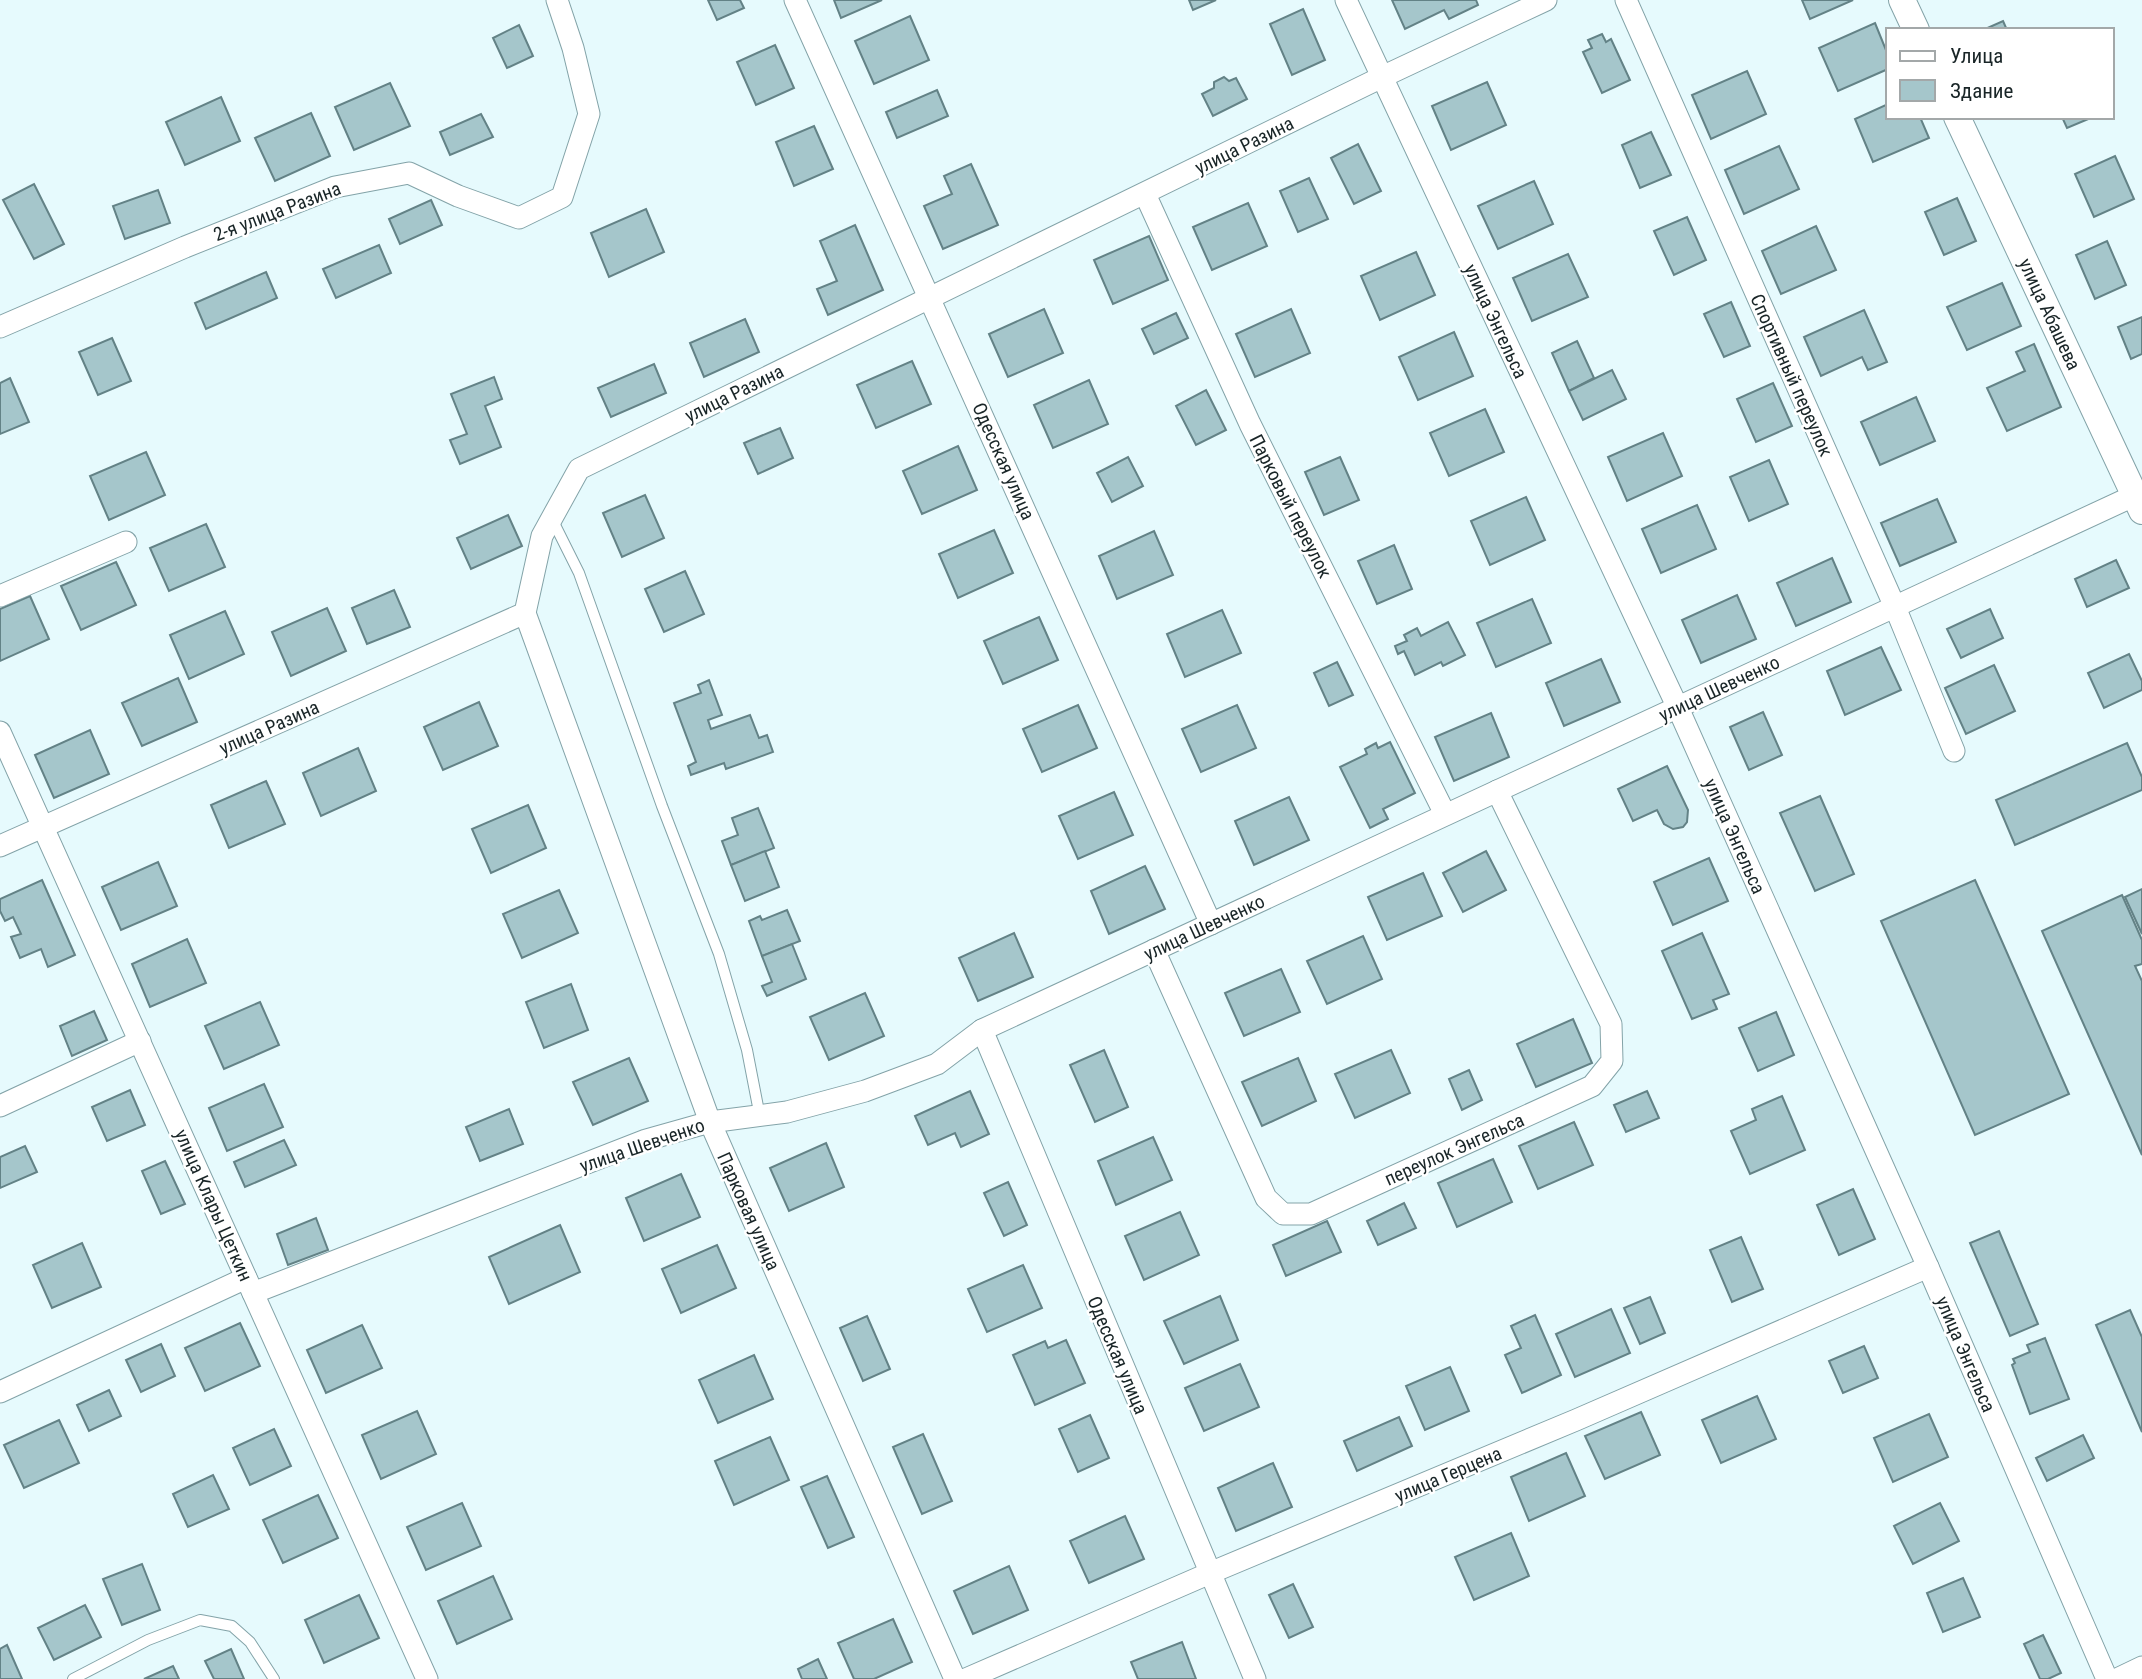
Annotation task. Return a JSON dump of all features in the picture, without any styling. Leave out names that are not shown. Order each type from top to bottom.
[{"type":"street","name":"2-я улица Разина","points":[[0,327],[185,247],[335,187],[409,173],[458,196],[519,218],[562,197],[589,114],[573,48],[557,0]]},
{"type":"street","name":"Одесская улица","points":[[794,0],[1211,924]]},
{"type":"street","name":"улица Энгельса","points":[[1346,0],[1678,708],[1928,1267],[2107,1679]]},
{"type":"street","name":"улица Разина","points":[[0,846],[525,613],[542,536],[579,469],[1546,0]]},
{"type":"street","name":"Спортивный переулок","points":[[1626,0],[1895,607],[1954,751]]},
{"type":"street","points":[[1902,0],[1915,28]]},
{"type":"street","name":"улица Абашева","points":[[1958,119],[2140,500]]},
{"type":"street","name":"Парковый переулок","points":[[1145,194],[1250,424],[1445,814]]},
{"type":"street","name":"улица Шевченко","points":[[0,1392],[250,1285],[646,1140],[709,1122],[760,1117],[865,1091],[937,1065],[982,1030],[1895,607],[2140,500]]},
{"type":"street","points":[[0,596],[125,542]]},
{"type":"street","name":"Парковая улица","points":[[525,613],[709,1122],[955,1679]]},
{"type":"street","name":"улица Клары Цеткин","points":[[0,732],[427,1679]]},
{"type":"street","name":"переулок Энгельса","points":[[1154,950],[1266,1198],[1283,1214],[1311,1214],[1592,1086],[1612,1061],[1611,1024],[1497,791]]},
{"type":"street","name":"Одесская улица","points":[[982,1030],[1255,1679]]},
{"type":"street","points":[[0,1106],[140,1041]]},
{"type":"street","name":"улица Герцена","points":[[966,1679],[1928,1267]]},
{"type":"street","points":[[2117,1679],[2142,1667]]},
{"type":"lane","points":[[552,518],[579,573],[657,793],[719,954],[747,1050],[760,1117]]},
{"type":"lane","points":[[73,1679],[148,1640],[200,1620],[232,1626],[250,1642],[274,1679]]},
{"type":"building","points":[[708,0],[740,0],[744,8],[717,20]]},
{"type":"building","points":[[834,0],[882,0],[841,18]]},
{"type":"building","points":[[1189,0],[1216,0],[1193,10]]},
{"type":"building","points":[[1392,0],[1476,0],[1478,5],[1449,19],[1444,10],[1405,29]]},
{"type":"building","points":[[1802,0],[1853,0],[1810,19]]},
{"type":"building","points":[[1303,9],[1325,60],[1292,75],[1270,24]]},
{"type":"building","points":[[910,16],[929,60],[874,84],[855,41]]},
{"type":"building","points":[[2003,21],[2006,28],[1987,28]]},
{"type":"building","points":[[1875,23],[1886,50],[1886,70],[1838,91],[1819,48]]},
{"type":"building","points":[[519,25],[533,56],[507,68],[493,38]]},
{"type":"building","points":[[1602,34],[1606,42],[1611,39],[1630,80],[1602,93],[1583,52],[1592,48],[1588,40]]},
{"type":"building","points":[[775,45],[794,88],[756,105],[737,62]]},
{"type":"building","points":[[1747,71],[1766,114],[1711,139],[1692,95]]},
{"type":"building","points":[[1224,77],[1229,81],[1236,78],[1247,99],[1213,116],[1202,94],[1214,88],[1214,82]]},
{"type":"building","points":[[1487,82],[1506,125],[1451,150],[1432,106]]},
{"type":"building","points":[[390,83],[410,126],[354,150],[335,107]]},
{"type":"building","points":[[937,90],[948,116],[897,138],[886,112]]},
{"type":"building","points":[[221,97],[240,141],[185,165],[166,122]]},
{"type":"building","points":[[1886,105],[1886,119],[1921,119],[1929,138],[1873,162],[1855,119]]},
{"type":"building","points":[[311,113],[330,156],[275,181],[255,138]]},
{"type":"building","points":[[481,114],[493,137],[450,155],[440,132]]},
{"type":"building","points":[[2063,119],[2088,119],[2067,128]]},
{"type":"building","points":[[814,126],[833,169],[794,186],[776,142]]},
{"type":"building","points":[[1651,132],[1671,175],[1640,188],[1622,145]]},
{"type":"building","points":[[1358,144],[1381,191],[1354,204],[1331,158]]},
{"type":"building","points":[[1779,146],[1799,189],[1744,214],[1725,170]]},
{"type":"building","points":[[2115,156],[2134,199],[2094,217],[2075,174]]},
{"type":"building","points":[[971,164],[998,225],[943,249],[924,206],[952,194],[944,176]]},
{"type":"building","points":[[1309,178],[1328,219],[1298,232],[1280,191]]},
{"type":"building","points":[[1534,181],[1553,224],[1498,249],[1478,206]]},
{"type":"building","points":[[34,184],[64,244],[34,259],[3,200]]},
{"type":"building","points":[[158,190],[170,223],[125,239],[113,206]]},
{"type":"building","points":[[1957,198],[1976,241],[1944,255],[1925,212]]},
{"type":"building","points":[[431,200],[442,225],[400,244],[389,219]]},
{"type":"building","points":[[1248,203],[1267,246],[1212,270],[1193,227]]},
{"type":"building","points":[[646,209],[664,252],[609,277],[591,233]]},
{"type":"building","points":[[1687,217],[1706,260],[1674,275],[1654,231]]},
{"type":"building","points":[[855,225],[883,290],[828,315],[817,289],[837,281],[820,241]]},
{"type":"building","points":[[1816,226],[1836,270],[1781,294],[1762,251]]},
{"type":"building","points":[[1149,236],[1168,280],[1113,304],[1094,260]]},
{"type":"building","points":[[2107,241],[2126,285],[2095,299],[2076,255]]},
{"type":"building","points":[[379,245],[391,273],[336,298],[323,269]]},
{"type":"building","points":[[1416,252],[1435,295],[1380,320],[1361,276]]},
{"type":"building","points":[[1568,254],[1588,297],[1532,321],[1513,278]]},
{"type":"building","points":[[266,272],[277,298],[206,329],[195,303]]},
{"type":"building","points":[[2002,283],[2021,326],[1967,350],[1947,307]]},
{"type":"building","points":[[1731,302],[1750,346],[1724,357],[1704,314]]},
{"type":"building","points":[[1044,309],[1063,353],[1008,377],[989,334]]},
{"type":"building","points":[[1291,309],[1310,353],[1255,377],[1236,334]]},
{"type":"building","points":[[1864,310],[1887,362],[1868,370],[1862,357],[1821,376],[1804,337]]},
{"type":"building","points":[[1176,313],[1188,338],[1154,354],[1142,329]]},
{"type":"building","points":[[2142,317],[2142,354],[2131,359],[2118,327]]},
{"type":"building","points":[[745,319],[759,352],[704,377],[690,343]]},
{"type":"building","points":[[1454,332],[1473,376],[1418,400],[1399,357]]},
{"type":"building","points":[[112,338],[131,381],[98,395],[79,352]]},
{"type":"building","points":[[1577,341],[1594,378],[1569,391],[1552,353]]},
{"type":"building","points":[[2034,344],[2061,407],[2007,431],[1987,388],[2025,371],[2016,352]]},
{"type":"building","points":[[912,361],[931,404],[876,428],[857,385]]},
{"type":"building","points":[[654,364],[666,393],[611,417],[598,388]]},
{"type":"building","points":[[1612,370],[1626,399],[1583,420],[1569,391]]},
{"type":"building","points":[[494,377],[502,399],[485,406],[501,447],[460,464],[450,440],[467,434],[451,394]]},
{"type":"building","points":[[10,378],[29,422],[0,434],[0,383]]},
{"type":"building","points":[[1089,380],[1108,424],[1053,448],[1034,405]]},
{"type":"building","points":[[1773,383],[1792,426],[1756,442],[1737,399]]},
{"type":"building","points":[[1206,390],[1226,430],[1196,445],[1176,406]]},
{"type":"building","points":[[1916,397],[1935,441],[1880,465],[1861,422]]},
{"type":"building","points":[[1485,409],[1504,452],[1449,476],[1430,433]]},
{"type":"building","points":[[780,428],[793,458],[758,474],[744,443]]},
{"type":"building","points":[[1663,433],[1682,476],[1627,501],[1608,457]]},
{"type":"building","points":[[958,446],[977,490],[922,514],[903,471]]},
{"type":"building","points":[[146,452],[165,495],[109,520],[90,476]]},
{"type":"building","points":[[1128,457],[1143,486],[1112,502],[1097,473]]},
{"type":"building","points":[[1340,457],[1359,500],[1324,515],[1305,472]]},
{"type":"building","points":[[1769,460],[1788,504],[1749,521],[1730,477]]},
{"type":"building","points":[[645,495],[664,538],[622,557],[603,513]]},
{"type":"building","points":[[1526,497],[1545,540],[1490,565],[1471,521]]},
{"type":"building","points":[[1937,499],[1956,542],[1900,566],[1881,523]]},
{"type":"building","points":[[1697,505],[1716,549],[1661,573],[1642,529]]},
{"type":"building","points":[[508,515],[522,546],[471,569],[457,538]]},
{"type":"building","points":[[206,524],[225,567],[169,591],[150,548]]},
{"type":"building","points":[[994,530],[1013,573],[958,598],[939,554]]},
{"type":"building","points":[[1154,531],[1173,575],[1117,599],[1099,556]]},
{"type":"building","points":[[1394,545],[1412,589],[1377,604],[1358,561]]},
{"type":"building","points":[[1832,558],[1851,602],[1796,626],[1777,583]]},
{"type":"building","points":[[2116,560],[2129,588],[2087,607],[2075,579]]},
{"type":"building","points":[[116,562],[136,605],[81,630],[61,586]]},
{"type":"building","points":[[685,571],[704,614],[664,632],[645,589]]},
{"type":"building","points":[[394,590],[410,627],[367,644],[352,608]]},
{"type":"building","points":[[1737,595],[1756,639],[1701,663],[1682,620]]},
{"type":"building","points":[[30,596],[49,639],[0,661],[0,609]]},
{"type":"building","points":[[1532,599],[1551,643],[1496,667],[1477,623]]},
{"type":"building","points":[[327,608],[346,651],[291,676],[272,632]]},
{"type":"building","points":[[1990,609],[2003,638],[1961,658],[1947,629]]},
{"type":"building","points":[[1222,610],[1241,653],[1185,677],[1167,634]]},
{"type":"building","points":[[225,611],[244,654],[189,679],[170,635]]},
{"type":"building","points":[[1039,617],[1058,660],[1003,684],[984,641]]},
{"type":"building","points":[[1448,622],[1465,655],[1443,666],[1441,662],[1415,675],[1404,651],[1398,654],[1395,646],[1407,641],[1404,635],[1417,628],[1421,636]]},
{"type":"building","points":[[1881,647],[1901,690],[1845,715],[1827,671]]},
{"type":"building","points":[[2129,654],[2142,681],[2142,690],[2104,708],[2088,673]]},
{"type":"building","points":[[1601,659],[1620,702],[1564,726],[1546,683]]},
{"type":"building","points":[[1337,662],[1353,695],[1329,706],[1314,673]]},
{"type":"building","points":[[1994,665],[2015,711],[1966,734],[1945,688]]},
{"type":"building","points":[[178,678],[197,722],[142,746],[122,703]]},
{"type":"building","points":[[709,680],[722,715],[708,720],[711,729],[750,715],[759,738],[767,735],[773,752],[726,769],[724,763],[691,775],[688,766],[696,762],[674,703],[701,693],[698,685]]},
{"type":"building","points":[[479,702],[498,746],[443,770],[424,727]]},
{"type":"building","points":[[1078,705],[1097,748],[1042,772],[1023,729]]},
{"type":"building","points":[[1237,705],[1256,748],[1201,772],[1182,729]]},
{"type":"building","points":[[1763,712],[1782,755],[1749,770],[1730,727]]},
{"type":"building","points":[[1491,713],[1509,757],[1454,781],[1435,737]]},
{"type":"building","points":[[90,730],[109,774],[54,798],[35,755]]},
{"type":"building","points":[[1390,742],[1415,793],[1383,809],[1388,819],[1370,828],[1340,767],[1367,754],[1365,749],[1376,743],[1378,748]]},
{"type":"building","points":[[2127,743],[2142,777],[2142,790],[2015,845],[1996,800]]},
{"type":"building","points":[[358,748],[376,791],[321,816],[303,773]]},
{"type":"building","points":[[1667,766],[1688,810],[1687,822],[1683,827],[1673,829],[1664,824],[1657,810],[1633,821],[1618,789]]},
{"type":"building","points":[[266,781],[285,824],[229,848],[211,805]]},
{"type":"building","points":[[1114,792],[1133,835],[1078,859],[1059,816]]},
{"type":"building","points":[[1820,796],[1854,874],[1815,891],[1780,813]]},
{"type":"building","points":[[1289,797],[1309,840],[1254,865],[1235,821]]},
{"type":"building","points":[[528,805],[546,848],[491,873],[472,829]]},
{"type":"building","points":[[758,808],[774,848],[731,865],[722,841],[738,835],[732,818]]},
{"type":"building","points":[[765,851],[779,887],[745,901],[731,865]]},
{"type":"building","points":[[1486,851],[1506,890],[1463,912],[1443,873]]},
{"type":"building","points":[[1709,858],[1728,901],[1673,925],[1654,882]]},
{"type":"building","points":[[158,862],[177,906],[121,930],[102,887]]},
{"type":"building","points":[[1145,866],[1165,909],[1109,934],[1091,891]]},
{"type":"building","points":[[1423,873],[1442,916],[1387,940],[1368,897]]},
{"type":"building","points":[[42,880],[75,955],[48,967],[41,949],[20,958],[11,937],[21,934],[13,917],[5,921],[0,911],[0,899]]},
{"type":"building","points":[[1975,880],[2069,1094],[1975,1135],[1881,921]]},
{"type":"building","points":[[2142,889],[2142,934],[2125,897]]},
{"type":"building","points":[[559,890],[578,933],[522,958],[503,914]]},
{"type":"building","points":[[2122,895],[2142,940],[2142,964],[2135,966],[2142,981],[2142,1155],[2042,931]]},
{"type":"building","points":[[787,910],[800,941],[762,956],[749,921],[760,916],[762,920]]},
{"type":"building","points":[[1014,933],[1033,977],[978,1001],[959,958]]},
{"type":"building","points":[[1702,933],[1729,994],[1713,1000],[1717,1009],[1692,1019],[1662,951]]},
{"type":"building","points":[[1363,936],[1382,979],[1327,1004],[1307,961]]},
{"type":"building","points":[[187,939],[206,983],[150,1007],[132,964]]},
{"type":"building","points":[[792,944],[806,979],[767,996],[762,986],[772,982],[762,956]]},
{"type":"building","points":[[1281,969],[1300,1012],[1244,1036],[1225,993]]},
{"type":"building","points":[[571,984],[588,1030],[544,1048],[526,1002]]},
{"type":"building","points":[[865,993],[884,1036],[829,1060],[810,1017]]},
{"type":"building","points":[[260,1002],[279,1045],[224,1069],[205,1026]]},
{"type":"building","points":[[94,1011],[107,1040],[72,1056],[60,1026]]},
{"type":"building","points":[[1776,1012],[1794,1055],[1758,1071],[1739,1028]]},
{"type":"building","points":[[1573,1019],[1592,1063],[1536,1087],[1517,1044]]},
{"type":"building","points":[[1104,1050],[1128,1107],[1095,1122],[1070,1065]]},
{"type":"building","points":[[1391,1050],[1410,1093],[1355,1118],[1335,1074]]},
{"type":"building","points":[[629,1058],[648,1101],[593,1125],[573,1082]]},
{"type":"building","points":[[1298,1058],[1316,1101],[1262,1126],[1242,1082]]},
{"type":"building","points":[[1469,1070],[1482,1100],[1462,1110],[1449,1079]]},
{"type":"building","points":[[264,1084],[283,1127],[227,1151],[209,1108]]},
{"type":"building","points":[[130,1090],[145,1125],[107,1141],[92,1107]]},
{"type":"building","points":[[970,1091],[989,1134],[961,1147],[955,1133],[928,1145],[915,1116]]},
{"type":"building","points":[[1647,1091],[1659,1118],[1626,1132],[1614,1105]]},
{"type":"building","points":[[1782,1096],[1805,1150],[1750,1174],[1731,1131],[1756,1120],[1752,1109]]},
{"type":"building","points":[[509,1109],[523,1144],[480,1161],[466,1127]]},
{"type":"building","points":[[1574,1122],[1593,1165],[1538,1189],[1519,1146]]},
{"type":"building","points":[[1153,1137],[1172,1180],[1116,1205],[1098,1161]]},
{"type":"building","points":[[284,1140],[296,1165],[245,1187],[234,1162]]},
{"type":"building","points":[[826,1143],[844,1187],[789,1211],[770,1168]]},
{"type":"building","points":[[25,1146],[37,1172],[0,1188],[0,1157]]},
{"type":"building","points":[[1493,1159],[1512,1202],[1457,1227],[1438,1183]]},
{"type":"building","points":[[165,1161],[185,1204],[161,1214],[142,1171]]},
{"type":"building","points":[[681,1174],[700,1217],[644,1241],[626,1198]]},
{"type":"building","points":[[1008,1182],[1027,1225],[1004,1236],[984,1193]]},
{"type":"building","points":[[1853,1189],[1875,1239],[1839,1255],[1817,1205]]},
{"type":"building","points":[[1404,1203],[1416,1228],[1378,1245],[1367,1221]]},
{"type":"building","points":[[1180,1212],[1199,1255],[1144,1280],[1125,1236]]},
{"type":"building","points":[[316,1218],[328,1250],[288,1265],[277,1234]]},
{"type":"building","points":[[1327,1221],[1341,1252],[1286,1276],[1273,1245]]},
{"type":"building","points":[[560,1225],[580,1272],[509,1304],[489,1257]]},
{"type":"building","points":[[1999,1231],[2038,1324],[2010,1336],[1970,1243]]},
{"type":"building","points":[[1741,1237],[1763,1289],[1732,1302],[1710,1250]]},
{"type":"building","points":[[82,1243],[101,1287],[52,1308],[33,1265]]},
{"type":"building","points":[[717,1245],[736,1288],[681,1313],[662,1269]]},
{"type":"building","points":[[1023,1265],[1042,1308],[987,1332],[968,1289]]},
{"type":"building","points":[[1220,1296],[1238,1340],[1184,1364],[1164,1321]]},
{"type":"building","points":[[1650,1297],[1665,1333],[1640,1344],[1624,1308]]},
{"type":"building","points":[[1611,1309],[1630,1353],[1575,1377],[1556,1334]]},
{"type":"building","points":[[2130,1310],[2142,1337],[2142,1432],[2096,1325]]},
{"type":"building","points":[[1535,1315],[1561,1375],[1522,1393],[1505,1355],[1521,1348],[1511,1326]]},
{"type":"building","points":[[867,1316],[890,1369],[863,1381],[840,1328]]},
{"type":"building","points":[[240,1323],[260,1366],[205,1391],[185,1348]]},
{"type":"building","points":[[362,1325],[382,1368],[326,1393],[307,1350]]},
{"type":"building","points":[[2045,1338],[2069,1399],[2030,1414],[2012,1365],[2015,1363],[2013,1359],[2030,1352],[2027,1345]]},
{"type":"building","points":[[1066,1340],[1085,1383],[1035,1405],[1013,1355],[1045,1341],[1048,1348]]},
{"type":"building","points":[[161,1344],[175,1376],[141,1392],[126,1360]]},
{"type":"building","points":[[1864,1346],[1878,1378],[1843,1393],[1829,1361]]},
{"type":"building","points":[[754,1355],[773,1399],[718,1423],[699,1380]]},
{"type":"building","points":[[1240,1364],[1259,1407],[1204,1431],[1185,1388]]},
{"type":"building","points":[[1450,1367],[1469,1411],[1425,1430],[1406,1386]]},
{"type":"building","points":[[109,1390],[121,1416],[89,1431],[77,1405]]},
{"type":"building","points":[[1757,1396],[1776,1439],[1721,1463],[1702,1420]]},
{"type":"building","points":[[417,1411],[436,1454],[381,1479],[362,1435]]},
{"type":"building","points":[[1641,1412],[1660,1455],[1605,1479],[1585,1436]]},
{"type":"building","points":[[1929,1414],[1948,1457],[1893,1482],[1874,1438]]},
{"type":"building","points":[[1090,1415],[1109,1458],[1078,1472],[1059,1429]]},
{"type":"building","points":[[1399,1417],[1412,1446],[1357,1471],[1344,1441]]},
{"type":"building","points":[[59,1420],[79,1463],[24,1488],[4,1445]]},
{"type":"building","points":[[274,1429],[291,1466],[250,1485],[233,1448]]},
{"type":"building","points":[[923,1434],[952,1501],[922,1514],[893,1447]]},
{"type":"building","points":[[2083,1435],[2094,1458],[2047,1481],[2036,1458]]},
{"type":"building","points":[[770,1437],[789,1480],[734,1505],[715,1461]]},
{"type":"building","points":[[1566,1453],[1585,1496],[1529,1521],[1511,1477]]},
{"type":"building","points":[[1273,1463],[1292,1507],[1236,1531],[1218,1488]]},
{"type":"building","points":[[213,1475],[229,1509],[188,1527],[173,1494]]},
{"type":"building","points":[[827,1476],[854,1537],[828,1548],[801,1487]]},
{"type":"building","points":[[318,1495],[338,1538],[283,1563],[263,1520]]},
{"type":"building","points":[[462,1503],[481,1546],[426,1570],[407,1527]]},
{"type":"building","points":[[1940,1503],[1959,1541],[1913,1564],[1894,1526]]},
{"type":"building","points":[[1125,1516],[1144,1559],[1089,1583],[1070,1541]]},
{"type":"building","points":[[1511,1533],[1529,1576],[1474,1600],[1455,1557]]},
{"type":"building","points":[[142,1564],[160,1610],[122,1625],[103,1579]]},
{"type":"building","points":[[1009,1566],[1028,1610],[973,1634],[954,1591]]},
{"type":"building","points":[[493,1576],[512,1619],[457,1644],[438,1601]]},
{"type":"building","points":[[1963,1578],[1980,1617],[1943,1632],[1927,1593]]},
{"type":"building","points":[[1293,1584],[1313,1627],[1289,1638],[1269,1595]]},
{"type":"building","points":[[359,1595],[379,1638],[324,1663],[305,1620]]},
{"type":"building","points":[[85,1605],[101,1637],[54,1660],[38,1628]]},
{"type":"building","points":[[893,1619],[912,1662],[874,1679],[854,1679],[838,1643]]},
{"type":"building","points":[[2043,1635],[2061,1673],[2048,1679],[2040,1679],[2024,1644]]},
{"type":"building","points":[[1182,1642],[1196,1679],[1138,1679],[1131,1662]]},
{"type":"building","points":[[7,1645],[22,1679],[0,1679],[0,1649]]},
{"type":"building","points":[[231,1649],[244,1679],[214,1679],[205,1661]]},
{"type":"building","points":[[818,1659],[827,1679],[802,1679],[798,1669]]},
{"type":"building","points":[[173,1666],[179,1679],[144,1679]]}]
